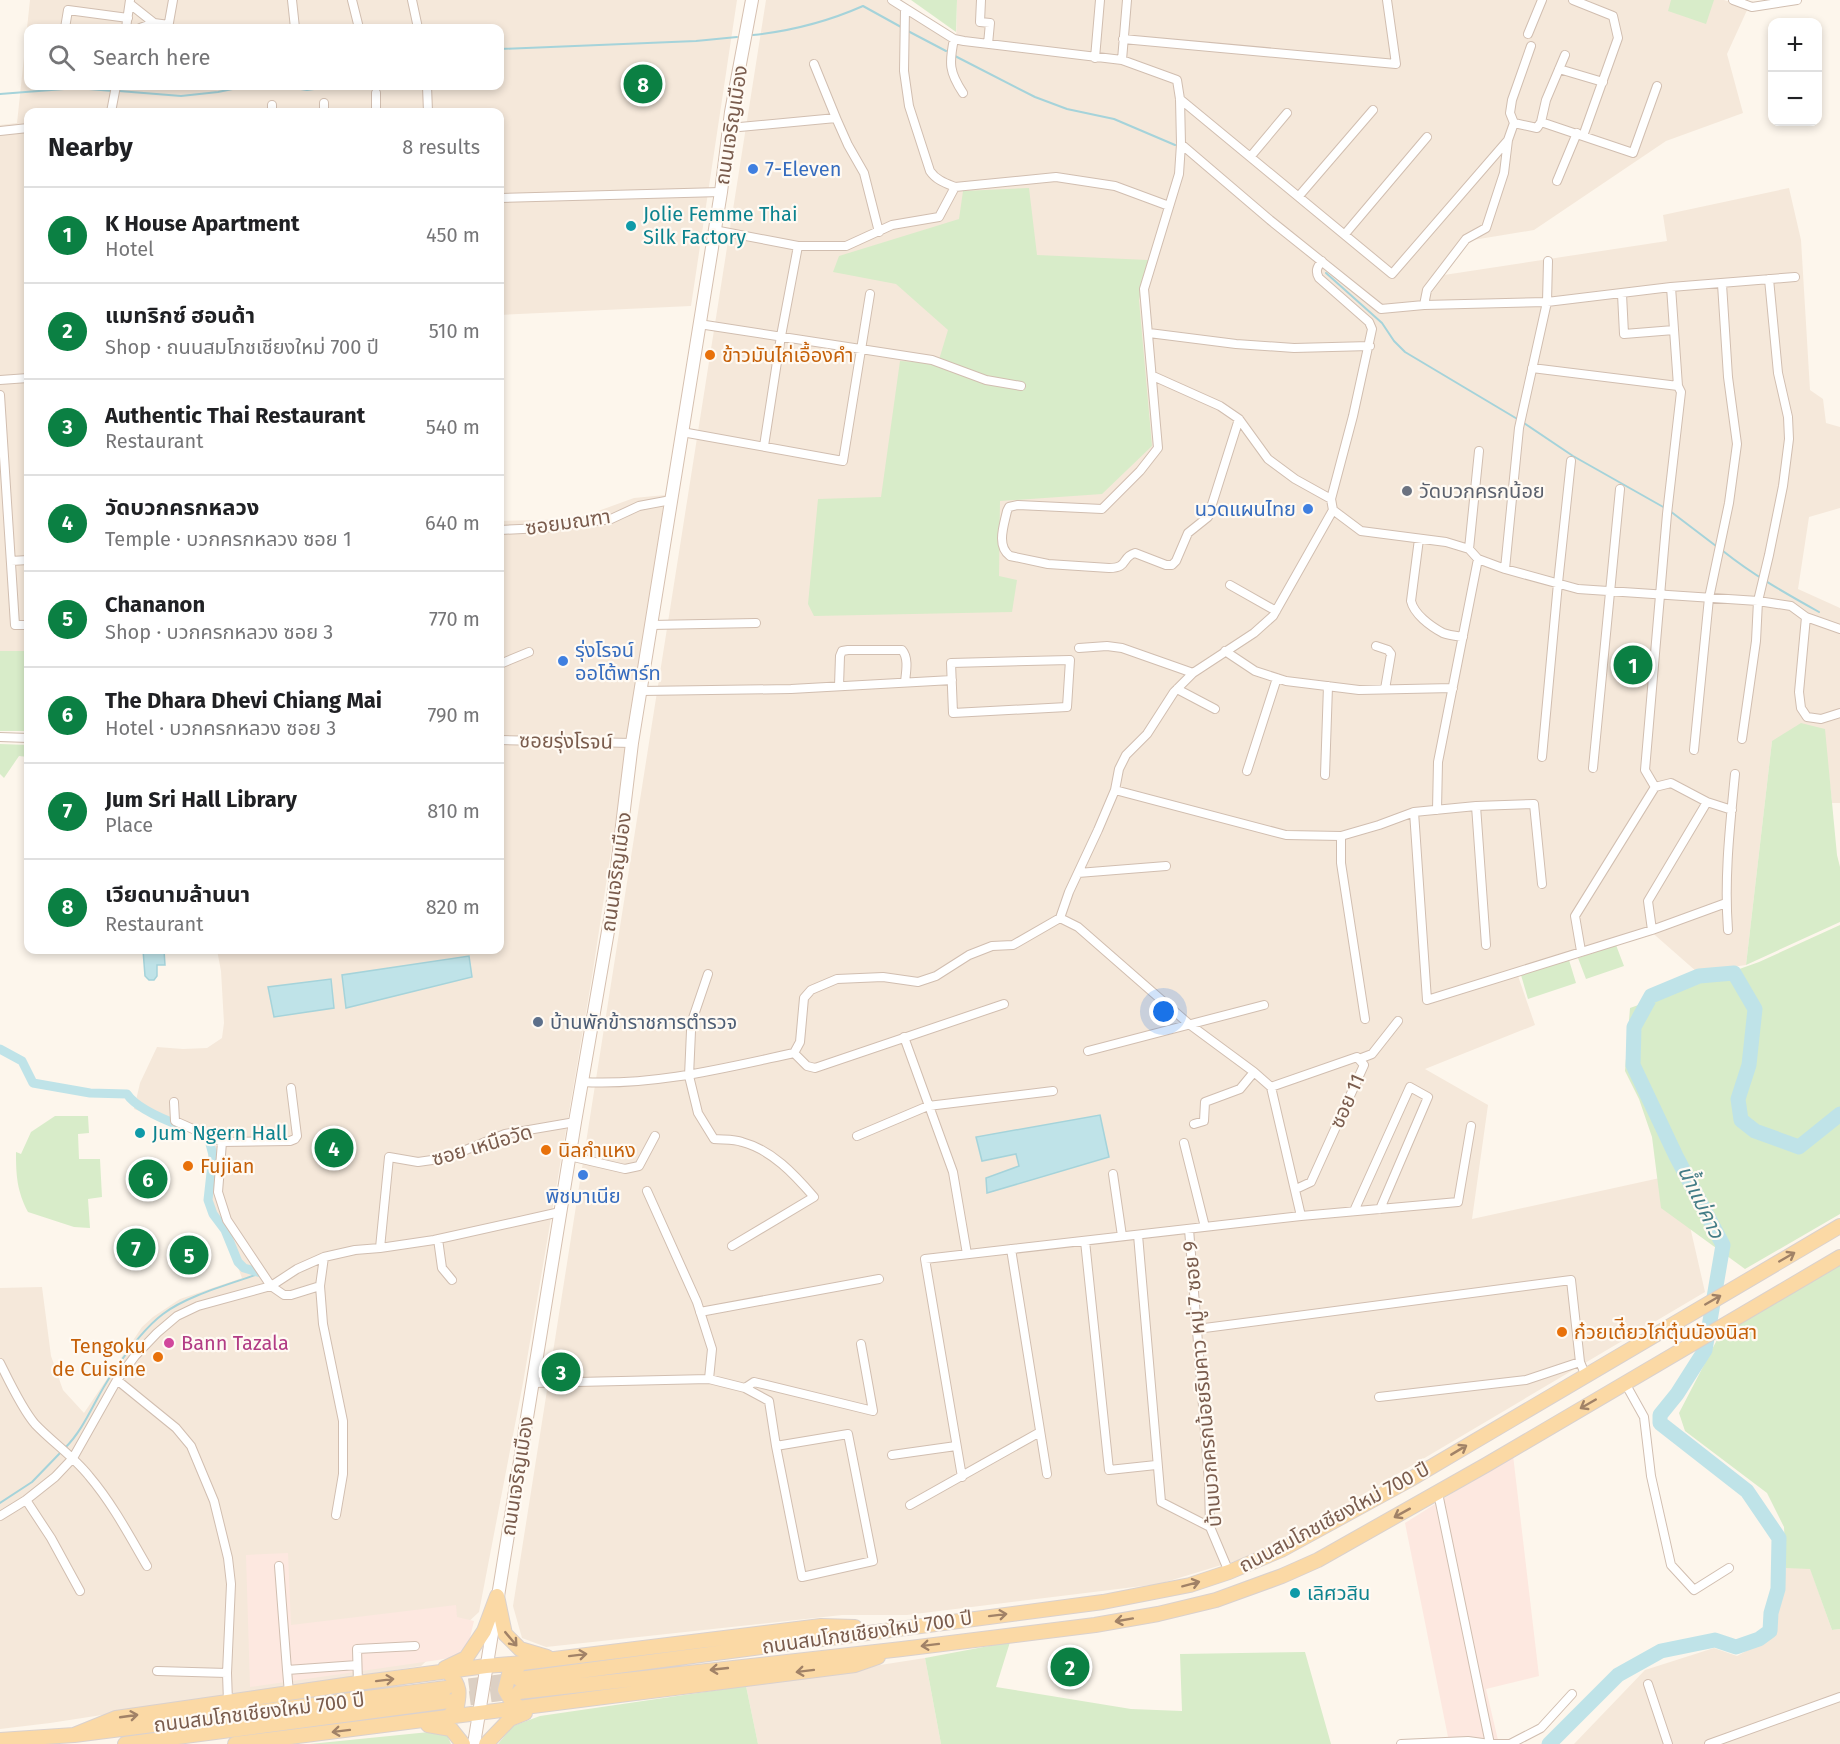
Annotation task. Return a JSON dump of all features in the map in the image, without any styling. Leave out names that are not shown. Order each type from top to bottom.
[{"type":"main road","name":"ถนนเจริญเมือง","points":[[474,1744],[569,1156],[612,908],[632,743],[721,192],[729,128],[752,0]]},
{"type":"main road","name":"ถนนสมโภชเชียงใหม่ 700 ปี","points":[[1840,1226],[1690,1313],[1583,1368],[1399,1485],[1281,1550],[1229,1572],[1190,1585],[1103,1602],[899,1628],[519,1686],[902,1649],[1095,1624],[1158,1614],[1216,1600],[1318,1560],[1438,1493],[1840,1257]]},
{"type":"main road","points":[[497,1596],[505,1634],[520,1649],[551,1659]]},
{"type":"main road","points":[[429,1675],[466,1658],[484,1631],[497,1596]]},
{"type":"main road","points":[[74,1735],[116,1718],[486,1666],[821,1626],[899,1628]]},
{"type":"main road","points":[[235,1744],[855,1665],[902,1649]]},
{"type":"main road","points":[[522,1663],[510,1674],[505,1690],[512,1702],[522,1709]]},
{"type":"main road","points":[[446,1718],[456,1711],[460,1693],[455,1679],[448,1672]]},
{"type":"main road","name":"ถนนสมโภชเชียงใหม่ 700 ปี","points":[[0,1740],[74,1735],[448,1694],[125,1744]]},
{"type":"main road","points":[[486,1744],[510,1719],[546,1704]]},
{"type":"main road","points":[[416,1722],[451,1729],[463,1744]]},
{"type":"street","points":[[169,24],[173,0]]},
{"type":"street","points":[[292,0],[295,24]]},
{"type":"street","points":[[352,0],[358,24]]},
{"type":"street","points":[[412,0],[417,24]]},
{"type":"street","points":[[892,0],[954,39],[1122,60],[1177,80],[1180,99],[1181,144],[1179,174],[1144,290],[1158,448],[1140,471],[1102,509],[1018,505],[1009,507],[1002,545],[1005,552],[1010,556],[1048,564],[1120,567],[1129,556],[1135,554],[1166,566],[1172,565],[1188,533],[1208,517],[1239,419]]},
{"type":"street","points":[[981,0],[980,22],[990,23],[988,44]]},
{"type":"street","points":[[1095,58],[1100,0]]},
{"type":"street","points":[[1122,60],[1127,0]]},
{"type":"street","points":[[1124,39],[1396,64],[1387,0]]},
{"type":"street","points":[[1528,34],[1542,0]]},
{"type":"street","points":[[1557,181],[1603,82],[1618,38],[1613,16],[1574,0]]},
{"type":"street","points":[[1733,0],[1752,7],[1797,0]]},
{"type":"street","points":[[130,2],[158,24]]},
{"type":"street","points":[[127,24],[130,2]]},
{"type":"street","points":[[905,9],[904,71],[909,106],[925,159],[934,176],[955,187],[1056,177],[1115,186],[1169,206]]},
{"type":"street","points":[[65,24],[68,10],[128,18]]},
{"type":"street","points":[[954,39],[950,67],[953,78],[963,93]]},
{"type":"street","points":[[1424,305],[1427,290],[1466,239],[1486,228],[1504,173],[1508,140],[1514,123],[1510,113],[1512,100],[1531,46]]},
{"type":"street","points":[[1514,123],[1537,128],[1542,122],[1546,99],[1565,55]]},
{"type":"street","points":[[813,64],[848,145],[864,173],[879,232]]},
{"type":"street","points":[[1559,69],[1603,82]]},
{"type":"street","points":[[1542,122],[1633,153],[1657,86]]},
{"type":"street","points":[[112,108],[115,90]]},
{"type":"street","points":[[427,90],[428,108]]},
{"type":"street","points":[[376,93],[376,108]]},
{"type":"street","points":[[1180,99],[1392,274],[1508,140]]},
{"type":"street","points":[[1299,196],[1373,110]]},
{"type":"street","points":[[1251,156],[1287,113]]},
{"type":"street","points":[[729,128],[836,118]]},
{"type":"street","points":[[0,131],[24,128]]},
{"type":"street","points":[[1345,234],[1427,137]]},
{"type":"street","points":[[1181,144],[1380,309],[1424,305],[1547,302],[1795,277]]},
{"type":"street","points":[[714,230],[798,246],[846,246],[892,225],[939,217],[955,187]]},
{"type":"street","points":[[504,198],[721,192]]},
{"type":"street","points":[[764,446],[798,246]]},
{"type":"street","points":[[582,1082],[610,1083],[689,1076],[794,1053],[800,1042],[804,998],[811,990],[837,979],[883,977],[918,982],[936,976],[969,955],[992,946],[1013,945],[1060,918],[1069,892],[1115,790],[1119,769],[1126,755],[1147,734],[1178,689],[1193,673],[1254,633],[1273,616],[1333,510],[1331,499],[1370,346],[1372,329],[1369,321],[1319,278],[1317,267],[1322,261]]},
{"type":"street","points":[[1505,569],[1519,432],[1547,302],[1548,261]]},
{"type":"street","points":[[1742,739],[1756,641],[1758,602],[1767,567],[1789,439],[1788,417],[1778,373],[1769,279]]},
{"type":"street","points":[[1694,750],[1709,598],[1729,503],[1737,444],[1728,377],[1722,284]]},
{"type":"street","points":[[1655,787],[1644,770],[1667,514],[1681,392],[1678,386],[1671,288]]},
{"type":"street","points":[[682,432],[843,461],[870,294]]},
{"type":"street","points":[[1622,294],[1624,334],[1674,330]]},
{"type":"street","points":[[699,324],[932,360],[986,380],[1021,386]]},
{"type":"street","points":[[1149,333],[1236,344],[1294,348],[1370,346]]},
{"type":"street","points":[[1532,368],[1678,386]]},
{"type":"street","points":[[1153,376],[1220,406],[1239,419],[1268,459],[1295,479],[1331,499]]},
{"type":"street","points":[[0,380],[24,378]]},
{"type":"street","points":[[0,395],[15,626],[24,625]]},
{"type":"street","points":[[1469,549],[1479,451]]},
{"type":"street","points":[[1542,757],[1571,461]]},
{"type":"street","points":[[1593,768],[1620,489]]},
{"type":"street","name":"ซอยมณฑา","points":[[504,530],[543,528],[611,519],[639,506],[671,500]]},
{"type":"street","points":[[1333,510],[1361,531],[1446,542],[1469,549],[1478,559],[1505,569],[1578,589],[1791,606],[1806,617],[1840,629]]},
{"type":"street","points":[[1419,539],[1412,608],[1443,633],[1462,637]]},
{"type":"street","points":[[1437,810],[1438,762],[1478,559]]},
{"type":"street","points":[[11,561],[24,560]]},
{"type":"street","points":[[1230,585],[1276,611]]},
{"type":"street","points":[[1806,617],[1798,692],[1801,708],[1807,717],[1821,719],[1840,713]]},
{"type":"street","points":[[651,625],[756,623]]},
{"type":"street","points":[[1079,648],[1107,646],[1122,648],[1193,673]]},
{"type":"street","points":[[1376,646],[1388,650],[1391,654],[1385,689]]},
{"type":"street","points":[[839,686],[840,656],[842,651],[848,650],[902,650],[906,661],[905,682]]},
{"type":"street","points":[[1225,651],[1255,671],[1286,681],[1359,690],[1453,688]]},
{"type":"street","points":[[504,661],[529,652]]},
{"type":"street","points":[[1070,660],[1067,707],[953,712],[952,680],[951,663],[1070,660]]},
{"type":"street","points":[[1247,771],[1277,678]]},
{"type":"street","points":[[640,692],[791,689],[952,680]]},
{"type":"street","points":[[1325,775],[1328,686]]},
{"type":"street","points":[[1178,689],[1215,709]]},
{"type":"street","points":[[0,737],[24,738]]},
{"type":"street","name":"ซอยรุ่งโรจน์","points":[[504,740],[632,743]]},
{"type":"street","points":[[1728,930],[1727,861],[1736,774]]},
{"type":"street","points":[[1581,951],[1575,916],[1655,787],[1671,783],[1707,802],[1732,810]]},
{"type":"street","points":[[1115,790],[1286,835],[1341,836],[1414,812],[1534,804],[1542,884]]},
{"type":"street","points":[[1652,930],[1648,901],[1707,802]]},
{"type":"street","points":[[1476,807],[1486,945]]},
{"type":"street","points":[[1414,812],[1427,1000],[1652,930],[1726,903]]},
{"type":"street","points":[[1341,836],[1341,863],[1365,1019]]},
{"type":"street","points":[[1078,873],[1166,866]]},
{"type":"street","points":[[1060,918],[1078,927],[1189,1024],[1271,1087],[1301,1216]]},
{"type":"street","points":[[708,974],[691,1031],[689,1076],[698,1113],[714,1139],[742,1141],[766,1153],[794,1174],[814,1197],[732,1246]]},
{"type":"street","points":[[794,1053],[807,1066],[815,1068],[1004,1004]]},
{"type":"street","points":[[1088,1051],[1264,1005]]},
{"type":"street","points":[[1359,1059],[1372,1054],[1398,1021]]},
{"type":"street","points":[[904,1037],[952,1172],[967,1254]]},
{"type":"street","name":"ซอย 11","points":[[1271,1087],[1357,1057],[1364,1065],[1311,1182],[1296,1189]]},
{"type":"street","points":[[1194,1124],[1204,1122],[1205,1102],[1240,1089],[1254,1072]]},
{"type":"street","points":[[1354,1211],[1410,1087],[1428,1097],[1380,1209]]},
{"type":"street","points":[[174,1102],[175,1121],[222,1142],[295,1139],[297,1136],[291,1088]]},
{"type":"street","points":[[857,1136],[928,1106],[1053,1091]]},
{"type":"street","name":"ซอย เหนือวัด","points":[[381,1248],[389,1157],[418,1162],[446,1158],[505,1134],[575,1122]]},
{"type":"street","points":[[962,1477],[925,1259],[1301,1216],[1458,1202],[1471,1126]]},
{"type":"street","points":[[569,1156],[626,1169],[639,1166],[656,1136]]},
{"type":"street","points":[[222,1142],[218,1192],[227,1220],[271,1286],[284,1295],[320,1286]]},
{"type":"street","points":[[1184,1143],[1205,1227]]},
{"type":"street","points":[[1113,1173],[1122,1236]]},
{"type":"street","points":[[647,1191],[697,1302],[711,1349],[710,1379]]},
{"type":"street","points":[[0,1516],[26,1500],[55,1477],[73,1458],[117,1380],[135,1356],[177,1316],[198,1306],[271,1286],[297,1269],[324,1257],[355,1250],[438,1239],[560,1212]]},
{"type":"street","name":"บ้านบวกครกน้อยริมคาว หมู่ 7 ซอย 9","points":[[1189,1229],[1209,1482],[1210,1527],[1229,1572]]},
{"type":"street","points":[[1138,1235],[1156,1465],[1161,1502],[1210,1527]]},
{"type":"street","points":[[438,1239],[442,1268],[452,1280]]},
{"type":"street","points":[[1085,1241],[1109,1470],[1156,1465]]},
{"type":"street","points":[[1011,1249],[1047,1474]]},
{"type":"street","points":[[324,1257],[320,1286],[323,1324],[343,1421],[343,1473],[336,1515]]},
{"type":"street","points":[[700,1312],[879,1279]]},
{"type":"street","points":[[1197,1329],[1571,1280],[1583,1368],[1526,1380],[1379,1397]]},
{"type":"street","points":[[745,1388],[754,1382],[873,1411],[861,1344]]},
{"type":"street","points":[[0,1364],[4,1380],[34,1423],[73,1458],[100,1491],[147,1566]]},
{"type":"street","points":[[533,1383],[710,1379],[745,1388],[769,1401],[776,1446],[802,1577],[873,1561],[848,1434],[776,1446]]},
{"type":"street","points":[[117,1380],[176,1428],[191,1446],[214,1500],[228,1558],[231,1584],[228,1702]]},
{"type":"street","points":[[1625,1383],[1644,1417],[1651,1476],[1671,1565],[1694,1590],[1729,1568]]},
{"type":"street","points":[[910,1505],[1040,1432]]},
{"type":"street","points":[[892,1455],[956,1446]]},
{"type":"street","points":[[1438,1493],[1490,1744]]},
{"type":"street","points":[[26,1500],[51,1538],[80,1591]]},
{"type":"street","points":[[279,1566],[289,1693]]},
{"type":"street","points":[[358,1683],[357,1649],[414,1646]]},
{"type":"street","points":[[287,1670],[357,1665]]},
{"type":"street","points":[[158,1671],[227,1673]]},
{"type":"street","points":[[1648,1684],[1668,1744]]},
{"type":"street","points":[[1401,1744],[1468,1741],[1510,1744],[1541,1728],[1572,1694]]},
{"type":"street","points":[[1709,1744],[1840,1697]]},
{"type":"shaded area","points":[[30,0],[737,0],[691,306],[504,315],[504,108],[24,108],[24,651],[0,651],[0,125],[17,123],[24,57],[24,90],[504,90],[504,24],[27,24]]},
{"type":"shaded area","points":[[766,0],[894,0],[956,44],[957,0],[1724,0],[1748,8],[1727,54],[1743,113],[1666,141],[1534,230],[1467,241],[1444,275],[1667,241],[1663,215],[1789,188],[1801,240],[1810,390],[1823,399],[1826,423],[1840,427],[1840,508],[1809,517],[1798,589],[1840,608],[1840,803],[1832,803],[1824,730],[1772,741],[1746,965],[1697,972],[1648,929],[1516,970],[1535,1025],[1425,1069],[1488,1105],[1472,1219],[1678,1174],[1705,1292],[1296,1534],[1238,1560],[1159,1584],[907,1615],[842,1615],[546,1647],[522,1638],[513,1606]]},
{"type":"shaded area","points":[[665,495],[592,977],[523,1383],[479,1612],[421,1666],[0,1729],[0,1288],[42,1287],[51,1356],[63,1390],[84,1413],[142,1327],[153,1317],[180,1299],[242,1278],[233,1254],[205,1201],[209,1171],[208,1150],[204,1139],[134,1109],[140,1083],[157,1047],[207,1048],[222,1038],[224,1023],[218,954],[504,954],[504,521],[576,519],[634,498]]},
{"type":"shaded area","points":[[1513,1455],[1539,1676],[1486,1689],[1498,1740],[1448,1737],[1405,1523]]},
{"type":"shaded area","points":[[288,1553],[291,1625],[456,1605],[457,1617],[474,1621],[468,1646],[455,1657],[250,1687],[246,1555]]},
{"type":"shaded area","points":[[1786,1568],[1810,1568],[1832,1630],[1840,1629],[1840,1744],[1574,1744],[1645,1670],[1714,1648],[1737,1656],[1774,1636]]},
{"type":"shaded area","points":[[925,1658],[941,1744],[758,1744],[746,1686]]},
{"type":"green space","points":[[911,0],[957,0],[956,32]]},
{"type":"green space","points":[[1671,0],[1714,0],[1706,24],[1668,11]]},
{"type":"green space","points":[[1029,188],[1037,255],[1148,260],[1139,300],[1152,446],[1102,494],[1000,501],[999,576],[1017,580],[1012,612],[814,616],[808,604],[818,499],[881,497],[900,361],[938,363],[948,330],[896,284],[833,272],[839,256],[959,219],[963,191]]},
{"type":"green space","points":[[0,651],[24,651],[24,731],[0,731]]},
{"type":"green space","points":[[1801,723],[1825,729],[1840,867],[1840,922],[1746,965],[1772,741]]},
{"type":"green space","points":[[0,744],[24,745],[24,757],[19,756],[4,778],[0,774]]},
{"type":"green space","points":[[1840,925],[1840,1214],[1745,1269],[1661,1208],[1652,1137],[1639,1099],[1625,1071],[1630,1008],[1759,962]]},
{"type":"green space","points":[[1616,945],[1624,966],[1586,979],[1578,958]]},
{"type":"green space","points":[[1569,960],[1576,983],[1528,999],[1521,975]]},
{"type":"green space","points":[[55,1116],[88,1116],[89,1133],[78,1134],[79,1159],[100,1159],[102,1197],[88,1199],[90,1228],[74,1227],[28,1212],[21,1197],[16,1152],[21,1154],[31,1132]]},
{"type":"green space","points":[[1840,1264],[1840,1629],[1832,1630],[1810,1569],[1786,1568],[1784,1527],[1767,1493],[1685,1431],[1679,1413],[1719,1336]]},
{"type":"green space","points":[[1010,1642],[996,1687],[1131,1709],[1182,1711],[1180,1654],[1305,1652],[1331,1744],[941,1744],[925,1658]]},
{"type":"green space","points":[[746,1686],[758,1744],[498,1744],[513,1726],[540,1716]]},
{"type":"green space","points":[[429,1732],[447,1735],[451,1744],[310,1744]]},
{"type":"water","points":[[143,954],[164,954],[165,965],[157,965],[157,976],[154,980],[149,980],[145,976]]},
{"type":"water","points":[[469,956],[472,977],[346,1008],[342,975]]},
{"type":"water","points":[[331,979],[334,1008],[274,1017],[268,987]]},
{"type":"water","points":[[1100,1115],[1109,1157],[987,1193],[986,1178],[1019,1166],[1016,1154],[982,1161],[976,1137]]},
{"type":"waterway","points":[[753,35],[810,25],[863,6],[901,27]]},
{"type":"waterway","points":[[906,30],[946,51]]},
{"type":"waterway","points":[[504,49],[696,41],[737,37]]},
{"type":"waterway","points":[[955,56],[1035,97],[1067,109],[1114,119],[1175,145]]},
{"type":"waterway","points":[[0,94],[51,90]]},
{"type":"waterway","points":[[101,90],[113,91]]},
{"type":"waterway","points":[[119,91],[181,96],[228,90]]},
{"type":"waterway","points":[[1326,273],[1382,323],[1405,352],[1519,420]]},
{"type":"waterway","points":[[1524,423],[1573,456],[1665,508]]},
{"type":"waterway","points":[[1670,511],[1716,546]]},
{"type":"waterway","points":[[1723,551],[1758,576],[1819,612]]},
{"type":"waterway","name":"น้ำแม่คาว","points":[[1549,1744],[1618,1675],[1661,1651],[1715,1640],[1736,1647],[1759,1639],[1770,1631],[1771,1613],[1778,1589],[1779,1538],[1747,1491],[1660,1423],[1660,1415],[1677,1394],[1705,1350],[1723,1245],[1676,1156],[1633,1065],[1634,1027],[1651,996],[1699,976],[1734,973],[1755,1009],[1749,1065],[1738,1099],[1741,1120],[1755,1131],[1799,1147],[1840,1114]]},
{"type":"waterway","points":[[0,1049],[22,1061],[33,1083],[90,1093],[127,1094],[144,1109],[181,1126]]},
{"type":"waterway","points":[[202,1134],[209,1140],[213,1155],[208,1200],[213,1214],[225,1230],[238,1262],[244,1268],[261,1273]]},
{"type":"waterway","points":[[65,1448],[85,1422],[106,1383],[123,1358],[156,1320],[185,1301],[261,1273]]},
{"type":"waterway","points":[[0,1503],[32,1482],[61,1452]]},
{"type":"tunnel","points":[[448,1688],[519,1679]]},
{"type":"tunnel","points":[[449,1701],[516,1692]]},
{"type":"place","name":"เวียดนามล้านนา","points":[[643,84]]},
{"type":"place","name":"7-Eleven","points":[[753,169]]},
{"type":"place","name":"Jolie Femme Thai Silk Factory","points":[[631,226]]},
{"type":"place","name":"ข้าวมันไก่เอื้องคํา","points":[[710,355]]},
{"type":"place","name":"วัดบวกครกน้อย","points":[[1407,491]]},
{"type":"place","name":"นวดแผนไทย","points":[[1308,509]]},
{"type":"place","name":"รุ่งโรจน์ ออโต้พาร์ท","points":[[563,661]]},
{"type":"place","name":"K House Apartment","points":[[1633,665]]},
{"type":"place","name":"บ้านพักข้าราชการตำรวจ","points":[[538,1022]]},
{"type":"place","name":"Jum Ngern Hall","points":[[140,1133]]},
{"type":"place","name":"วัดบวกครกหลวง","points":[[334,1148]]},
{"type":"place","name":"นิลกําแหง","points":[[546,1150]]},
{"type":"place","name":"Fujian","points":[[188,1166]]},
{"type":"place","name":"พิชมาเนีย","points":[[583,1175]]},
{"type":"place","name":"The Dhara Dhevi Chiang Mai","points":[[148,1179]]},
{"type":"place","name":"Jum Sri Hall Library","points":[[136,1248]]},
{"type":"place","name":"Chananon","points":[[189,1255]]},
{"type":"place","name":"ก๋วยเต๋ียวไก่ตุ๋นนัองนิสา","points":[[1562,1332]]},
{"type":"place","name":"Bann Tazala","points":[[169,1343]]},
{"type":"place","name":"Tengoku de Cuisine","points":[[158,1357]]},
{"type":"place","name":"Authentic Thai Restaurant","points":[[561,1372]]},
{"type":"place","name":"เลิศวสิน","points":[[1295,1593]]},
{"type":"place","name":"แมทริกซ์ ฮอนด้า","points":[[1070,1667]]}]
